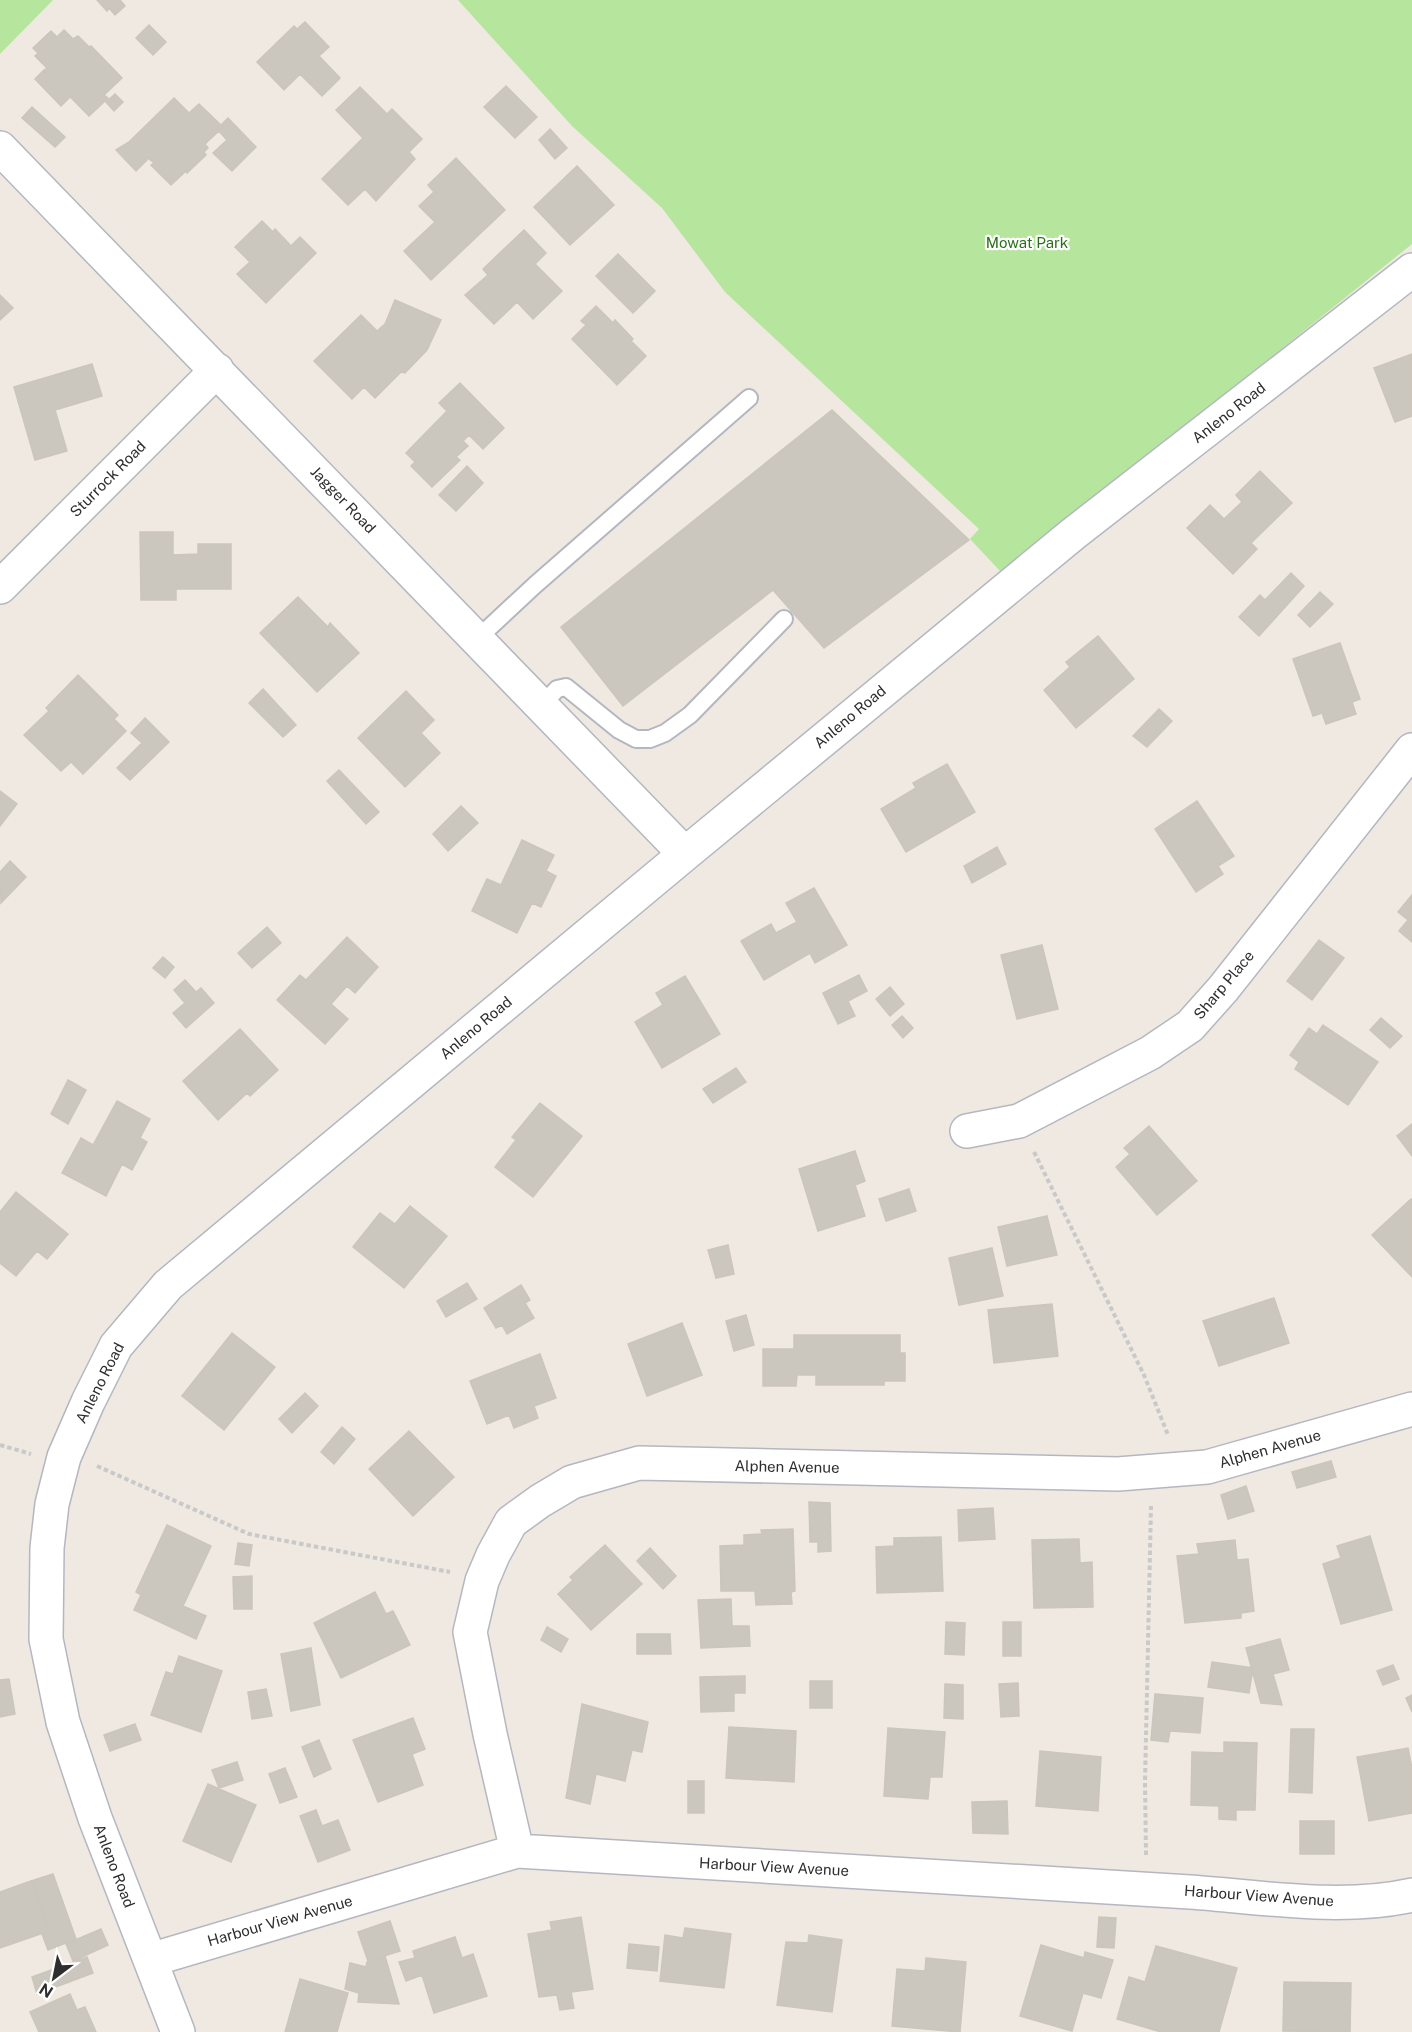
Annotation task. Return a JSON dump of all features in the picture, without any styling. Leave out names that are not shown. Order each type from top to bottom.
[{"type":"street","name":"Jagger Road","points":[[0,148],[478,638],[685,854]]},
{"type":"street","name":"Anleno Road","points":[[178,2032],[95,1818],[63,1722],[46,1639],[47,1548],[52,1504],[64,1457],[116,1346],[168,1285],[685,854],[1072,534],[1412,270]]},
{"type":"street","name":"Sturrock Road","points":[[0,587],[217,370]]},
{"type":"street","name":"Sharp Place","points":[[967,1131],[1019,1121],[1149,1053],[1190,1026],[1223,989],[1412,750]]},
{"type":"street","name":"Alphen Avenue","points":[[517,1851],[490,1734],[470,1632],[482,1581],[511,1522],[572,1482],[639,1463],[1118,1474],[1167,1471],[1207,1467],[1412,1409]]},
{"type":"street","name":"Harbour View Avenue","points":[[150,1960],[517,1851],[1339,1902],[1395,1899],[1412,1895]]},
{"type":"lane","points":[[478,638],[535,585],[749,398]]},
{"type":"lane","points":[[542,705],[556,689],[566,687],[619,730],[636,739],[650,739],[665,733],[690,715],[784,619]]},
{"type":"path","points":[[1019,1121],[1144,1375],[1167,1471],[1145,1783],[1147,1889]]},
{"type":"path","points":[[64,1457],[96,1465],[249,1534],[445,1570],[482,1581]]},
{"type":"green space","points":[[0,0],[53,0],[0,54]]},
{"type":"green space","name":"Mowat Park","points":[[458,0],[1412,0],[1412,244],[1002,573],[970,539],[979,529],[725,292],[662,208],[572,126]]},
{"type":"building","points":[[97,0],[120,0],[125,6],[115,15],[109,8],[107,11]]},
{"type":"building","points":[[305,22],[329,47],[319,56],[340,78],[322,96],[300,74],[284,90],[257,62],[294,26],[297,29]]},
{"type":"building","points":[[149,25],[166,42],[153,55],[136,38]]},
{"type":"building","points":[[64,30],[73,39],[78,36],[89,47],[91,46],[122,78],[104,95],[108,98],[89,116],[44,70],[47,68],[35,56],[38,53],[33,48],[51,31],[57,37]]},
{"type":"building","points":[[44,70],[70,97],[61,106],[35,79]]},
{"type":"building","points":[[506,86],[537,117],[515,138],[484,107]]},
{"type":"building","points":[[360,87],[387,114],[392,109],[422,139],[409,152],[415,159],[376,201],[365,189],[348,205],[322,179],[363,138],[336,110]]},
{"type":"building","points":[[115,94],[123,102],[114,111],[106,102]]},
{"type":"building","points":[[174,98],[189,113],[199,104],[223,127],[205,144],[208,148],[204,152],[206,155],[171,185],[151,165],[154,163],[148,158],[147,160],[129,142]]},
{"type":"building","points":[[32,107],[65,137],[55,147],[22,118]]},
{"type":"building","points":[[228,118],[256,147],[232,171],[213,153],[227,140],[217,129]]},
{"type":"building","points":[[550,129],[567,148],[555,159],[539,140]]},
{"type":"building","points":[[129,142],[147,160],[136,171],[116,150]]},
{"type":"building","points":[[456,158],[505,210],[431,280],[404,251],[435,222],[419,206],[434,192],[428,185]]},
{"type":"building","points":[[577,166],[614,205],[570,245],[534,207]]},
{"type":"building","points":[[262,221],[273,232],[275,229],[291,246],[300,237],[316,253],[266,303],[237,274],[250,262],[235,247]]},
{"type":"building","points":[[524,230],[546,253],[535,264],[562,291],[533,319],[517,302],[494,324],[465,295],[488,275],[483,269]]},
{"type":"building","points":[[618,254],[655,291],[633,313],[596,276]]},
{"type":"building","points":[[0,295],[13,308],[0,320]]},
{"type":"building","points":[[395,300],[441,320],[427,350],[405,373],[401,372],[375,398],[364,387],[352,399],[314,361],[361,315],[377,331],[385,324]]},
{"type":"building","points":[[596,306],[613,323],[615,320],[646,356],[617,385],[572,339],[586,325],[581,321]]},
{"type":"building","points":[[1412,354],[1412,416],[1395,422],[1374,368]]},
{"type":"building","points":[[92,364],[102,396],[55,410],[67,451],[35,460],[14,387]]},
{"type":"building","points":[[460,383],[504,428],[483,449],[469,435],[463,441],[468,446],[456,457],[460,460],[432,487],[411,466],[415,462],[406,453],[447,411],[439,403]]},
{"type":"building","points":[[832,410],[969,540],[824,648],[773,590],[623,706],[561,627]]},
{"type":"building","points":[[467,466],[483,483],[456,511],[439,495]]},
{"type":"building","points":[[1260,471],[1292,503],[1251,543],[1257,549],[1233,574],[1187,528],[1210,505],[1224,519],[1242,502],[1236,495]]},
{"type":"building","points":[[140,532],[173,532],[173,555],[198,554],[198,544],[231,544],[231,589],[176,589],[176,600],[141,600]]},
{"type":"building","points":[[1291,573],[1304,586],[1259,636],[1239,617],[1260,595],[1265,600]]},
{"type":"building","points":[[1320,592],[1333,604],[1310,627],[1298,615]]},
{"type":"building","points":[[298,597],[328,627],[330,623],[359,653],[317,692],[260,633]]},
{"type":"building","points":[[1098,636],[1134,679],[1076,728],[1044,690],[1070,667],[1066,662]]},
{"type":"building","points":[[1340,643],[1360,699],[1352,702],[1356,714],[1326,724],[1322,713],[1313,716],[1293,659]]},
{"type":"building","points":[[78,675],[118,715],[114,719],[126,731],[83,774],[71,762],[61,771],[24,735],[49,711],[46,708]]},
{"type":"building","points":[[263,689],[296,725],[283,737],[249,703]]},
{"type":"building","points":[[406,691],[434,720],[421,733],[440,753],[405,787],[358,738]]},
{"type":"building","points":[[1159,709],[1172,721],[1147,747],[1133,736]]},
{"type":"building","points":[[145,718],[169,742],[130,780],[117,768],[142,743],[131,733]]},
{"type":"building","points":[[947,764],[975,812],[906,852],[881,809],[916,788],[913,783]]},
{"type":"building","points":[[339,770],[379,812],[366,824],[327,781]]},
{"type":"building","points":[[0,791],[17,804],[0,826]]},
{"type":"building","points":[[1197,801],[1234,856],[1218,866],[1223,874],[1196,892],[1155,829]]},
{"type":"building","points":[[461,806],[478,823],[448,851],[433,834]]},
{"type":"building","points":[[522,840],[554,855],[546,871],[556,876],[541,907],[532,903],[517,933],[472,911],[487,879],[501,885]]},
{"type":"building","points":[[997,847],[1006,864],[972,883],[964,866]]},
{"type":"building","points":[[10,861],[26,877],[1,903],[0,872]]},
{"type":"building","points":[[814,888],[847,945],[815,963],[810,953],[764,980],[741,941],[771,924],[776,933],[797,922],[786,903]]},
{"type":"building","points":[[1412,895],[1412,942],[1399,931],[1408,920],[1398,912]]},
{"type":"building","points":[[267,927],[281,943],[252,968],[238,953]]},
{"type":"building","points":[[347,937],[378,967],[355,993],[347,986],[331,1004],[348,1019],[325,1044],[277,1000],[300,975],[306,980]]},
{"type":"building","points":[[1319,940],[1344,958],[1312,1000],[1287,981]]},
{"type":"building","points":[[1042,945],[1058,1009],[1017,1019],[1001,955]]},
{"type":"building","points":[[163,957],[174,967],[165,978],[153,968]]},
{"type":"building","points":[[859,975],[867,991],[848,1001],[855,1016],[838,1024],[823,993]]},
{"type":"building","points":[[685,976],[720,1034],[662,1068],[635,1022],[663,1005],[656,993]]},
{"type":"building","points":[[185,980],[196,992],[201,988],[214,1003],[186,1028],[173,1013],[185,1003],[174,990]]},
{"type":"building","points":[[890,987],[904,1004],[890,1016],[876,999]]},
{"type":"building","points":[[902,1016],[913,1028],[903,1038],[892,1025]]},
{"type":"building","points":[[1381,1018],[1402,1036],[1390,1048],[1370,1030]]},
{"type":"building","points":[[1323,1025],[1378,1062],[1348,1105],[1295,1069],[1299,1062],[1290,1055],[1309,1028],[1317,1034]]},
{"type":"building","points":[[240,1029],[278,1070],[250,1096],[247,1093],[218,1120],[183,1081]]},
{"type":"building","points":[[736,1068],[746,1082],[713,1103],[703,1089]]},
{"type":"building","points":[[68,1080],[86,1090],[68,1124],[51,1114]]},
{"type":"building","points":[[117,1101],[150,1119],[140,1138],[147,1142],[132,1170],[122,1164],[106,1196],[62,1173],[81,1138],[93,1145]]},
{"type":"building","points":[[540,1103],[582,1136],[533,1197],[495,1167],[516,1140],[512,1137]]},
{"type":"building","points":[[1412,1124],[1412,1156],[1397,1136]]},
{"type":"building","points":[[1149,1126],[1197,1181],[1157,1215],[1116,1167],[1130,1154],[1124,1148]]},
{"type":"building","points":[[855,1151],[865,1181],[855,1185],[865,1216],[818,1231],[799,1169]]},
{"type":"building","points":[[909,1189],[916,1211],[886,1221],[879,1199]]},
{"type":"building","points":[[16,1192],[68,1234],[47,1259],[37,1251],[16,1276],[0,1263],[0,1212]]},
{"type":"building","points":[[1412,1200],[1412,1277],[1372,1235]]},
{"type":"building","points":[[410,1206],[447,1236],[404,1288],[353,1247],[380,1213],[395,1224]]},
{"type":"building","points":[[1047,1216],[1057,1255],[1007,1266],[998,1227]]},
{"type":"building","points":[[728,1245],[734,1274],[716,1278],[708,1250]]},
{"type":"building","points":[[992,1248],[1003,1296],[959,1305],[949,1258]]},
{"type":"building","points":[[467,1283],[477,1299],[446,1317],[437,1301]]},
{"type":"building","points":[[521,1285],[530,1300],[525,1303],[534,1318],[507,1334],[502,1325],[496,1328],[484,1308]]},
{"type":"building","points":[[1274,1298],[1289,1343],[1219,1366],[1203,1321]]},
{"type":"building","points":[[1052,1304],[1058,1356],[994,1363],[988,1310]]},
{"type":"building","points":[[746,1315],[754,1345],[734,1351],[726,1321]]},
{"type":"building","points":[[682,1323],[702,1375],[647,1396],[628,1344]]},
{"type":"building","points":[[232,1333],[275,1367],[224,1430],[182,1396]]},
{"type":"building","points":[[794,1335],[900,1335],[900,1353],[905,1353],[905,1381],[884,1381],[884,1385],[816,1385],[816,1375],[797,1375],[796,1386],[763,1386],[763,1349],[794,1349]]},
{"type":"building","points":[[540,1354],[556,1398],[534,1406],[538,1418],[514,1428],[509,1415],[487,1424],[470,1381]]},
{"type":"building","points":[[305,1393],[318,1406],[292,1433],[279,1419]]},
{"type":"building","points":[[342,1427],[355,1439],[334,1464],[321,1452]]},
{"type":"building","points":[[409,1431],[454,1477],[413,1516],[369,1469]]},
{"type":"building","points":[[1331,1461],[1336,1477],[1297,1488],[1292,1472]]},
{"type":"building","points":[[1246,1486],[1254,1511],[1228,1519],[1221,1495]]},
{"type":"building","points":[[809,1502],[830,1503],[831,1551],[818,1552],[818,1542],[810,1542]]},
{"type":"building","points":[[993,1508],[995,1539],[959,1541],[958,1510]]},
{"type":"building","points":[[167,1525],[211,1546],[183,1606],[206,1616],[196,1639],[134,1610],[141,1595],[136,1592]]},
{"type":"building","points":[[793,1529],[795,1591],[791,1592],[792,1604],[756,1605],[755,1591],[721,1591],[720,1546],[744,1545],[744,1535],[762,1534],[761,1530]]},
{"type":"building","points":[[1370,1536],[1392,1610],[1341,1624],[1323,1564],[1341,1558],[1337,1546]]},
{"type":"building","points":[[941,1537],[943,1591],[877,1593],[876,1547],[894,1546],[894,1538]]},
{"type":"building","points":[[1079,1539],[1080,1563],[1092,1562],[1093,1607],[1034,1608],[1032,1540]]},
{"type":"building","points":[[1235,1540],[1237,1560],[1248,1559],[1254,1611],[1241,1613],[1241,1618],[1185,1623],[1177,1556],[1199,1554],[1197,1544]]},
{"type":"building","points":[[238,1543],[252,1545],[249,1566],[235,1564]]},
{"type":"building","points":[[605,1545],[642,1584],[591,1630],[558,1594],[573,1580],[570,1577]]},
{"type":"building","points":[[650,1548],[676,1576],[663,1589],[637,1561]]},
{"type":"building","points":[[252,1576],[252,1609],[234,1609],[233,1577]]},
{"type":"building","points":[[375,1592],[386,1614],[393,1611],[410,1645],[341,1678],[314,1623]]},
{"type":"building","points":[[731,1599],[732,1626],[749,1626],[750,1646],[701,1648],[698,1600]]},
{"type":"building","points":[[946,1622],[965,1623],[964,1655],[945,1654]]},
{"type":"building","points":[[1003,1622],[1021,1622],[1021,1656],[1003,1656]]},
{"type":"building","points":[[547,1627],[568,1639],[561,1652],[541,1640]]},
{"type":"building","points":[[637,1634],[670,1634],[671,1654],[637,1654]]},
{"type":"building","points":[[1280,1639],[1289,1670],[1273,1674],[1282,1705],[1261,1703],[1246,1648]]},
{"type":"building","points":[[311,1648],[320,1705],[291,1711],[281,1654]]},
{"type":"building","points":[[179,1656],[222,1671],[201,1732],[151,1715],[166,1672],[173,1674]]},
{"type":"building","points":[[1212,1662],[1253,1668],[1249,1693],[1208,1687]]},
{"type":"building","points":[[1393,1665],[1399,1679],[1383,1685],[1377,1671]]},
{"type":"building","points":[[745,1676],[745,1693],[734,1693],[734,1711],[701,1712],[700,1677]]},
{"type":"building","points":[[9,1679],[15,1714],[0,1717],[0,1680]]},
{"type":"building","points":[[810,1681],[832,1681],[832,1708],[810,1708]]},
{"type":"building","points":[[1018,1683],[1019,1716],[1001,1717],[999,1684]]},
{"type":"building","points":[[945,1684],[963,1685],[963,1719],[944,1718]]},
{"type":"building","points":[[266,1689],[272,1716],[252,1719],[248,1692]]},
{"type":"building","points":[[1155,1694],[1203,1698],[1200,1733],[1170,1731],[1168,1742],[1151,1740]]},
{"type":"building","points":[[1412,1695],[1412,1712],[1406,1698]]},
{"type":"building","points":[[582,1704],[648,1722],[642,1752],[632,1750],[625,1781],[596,1774],[590,1804],[566,1798]]},
{"type":"building","points":[[413,1718],[425,1749],[412,1754],[423,1785],[378,1802],[353,1740]]},
{"type":"building","points":[[135,1724],[141,1740],[110,1751],[104,1735]]},
{"type":"building","points":[[729,1727],[796,1731],[794,1782],[726,1778]]},
{"type":"building","points":[[888,1728],[945,1732],[942,1777],[930,1777],[928,1799],[884,1796]]},
{"type":"building","points":[[1291,1729],[1314,1729],[1312,1793],[1289,1792]]},
{"type":"building","points":[[319,1740],[331,1769],[314,1777],[302,1747]]},
{"type":"building","points":[[1224,1742],[1257,1743],[1255,1810],[1236,1810],[1236,1820],[1219,1819],[1219,1806],[1191,1805],[1192,1752],[1224,1753]]},
{"type":"building","points":[[1408,1748],[1412,1769],[1412,1813],[1369,1821],[1357,1757]]},
{"type":"building","points":[[1040,1751],[1101,1757],[1098,1811],[1036,1806]]},
{"type":"building","points":[[237,1762],[243,1780],[219,1788],[212,1770]]},
{"type":"building","points":[[285,1768],[297,1797],[280,1803],[269,1774]]},
{"type":"building","points":[[688,1781],[704,1781],[704,1813],[688,1813]]},
{"type":"building","points":[[208,1784],[256,1805],[231,1862],[183,1841]]},
{"type":"building","points":[[1007,1801],[1008,1834],[973,1833],[972,1802]]},
{"type":"building","points":[[316,1810],[322,1826],[338,1820],[350,1850],[318,1862],[300,1816]]},
{"type":"building","points":[[1300,1821],[1334,1821],[1334,1854],[1300,1854]]},
{"type":"building","points":[[53,1874],[76,1939],[48,1950],[42,1934],[49,1931],[31,1881]]},
{"type":"building","points":[[31,1881],[49,1931],[0,1948],[0,1892]]},
{"type":"building","points":[[581,1917],[593,1989],[571,1992],[574,2008],[560,2010],[557,1995],[539,1997],[528,1934],[552,1930],[550,1922]]},
{"type":"building","points":[[1099,1917],[1116,1918],[1114,1948],[1097,1947]]},
{"type":"building","points":[[390,1921],[400,1951],[368,1961],[358,1932]]},
{"type":"building","points":[[685,1928],[731,1934],[724,1988],[660,1981],[665,1935],[683,1938]]},
{"type":"building","points":[[101,1929],[108,1945],[73,1961],[66,1944]]},
{"type":"building","points":[[809,1935],[842,1940],[832,2012],[777,2005],[786,1942],[808,1943]]},
{"type":"building","points":[[455,1937],[462,1958],[473,1954],[487,1996],[434,2013],[422,1975],[406,1981],[399,1962],[415,1958],[413,1951]]},
{"type":"building","points":[[629,1944],[659,1947],[657,1971],[627,1968]]},
{"type":"building","points":[[1041,1945],[1084,1958],[1085,1952],[1113,1960],[1101,1998],[1083,1993],[1072,2031],[1020,2016]]},
{"type":"building","points":[[1156,1946],[1237,1968],[1219,2032],[1161,2032],[1117,2019],[1129,1977],[1145,1982]]},
{"type":"building","points":[[385,1956],[399,2004],[358,2002],[359,1993],[345,1989],[350,1963],[366,1967],[367,1962]]},
{"type":"building","points":[[87,1957],[93,1973],[37,1994],[32,1977]]},
{"type":"building","points":[[926,1958],[966,1962],[960,2032],[892,2026],[897,1969],[925,1971]]},
{"type":"building","points":[[300,1979],[348,1993],[337,2032],[285,2032]]},
{"type":"building","points":[[1284,1982],[1351,1983],[1350,2032],[1283,2031]]},
{"type":"building","points":[[70,1994],[77,2010],[85,2007],[96,2032],[39,2032],[30,2012]]}]
